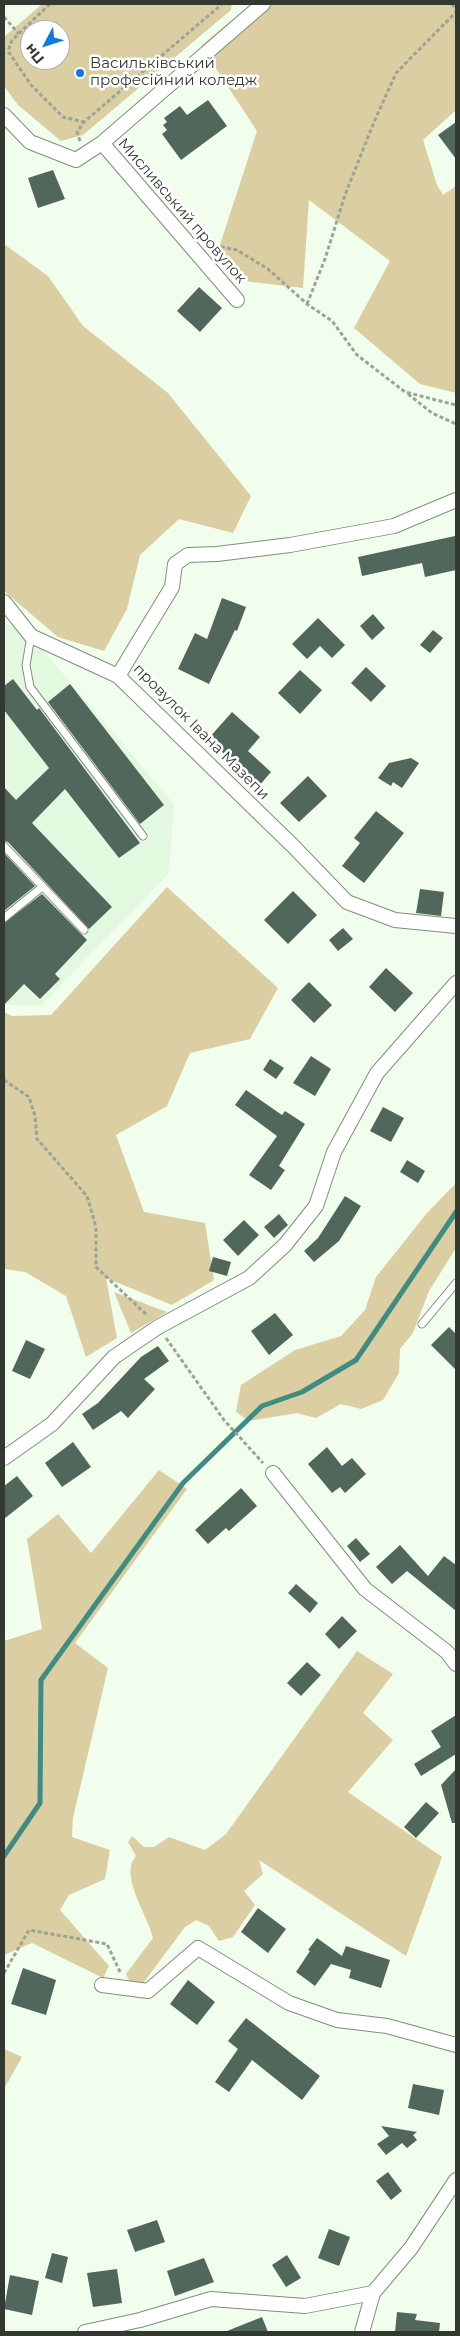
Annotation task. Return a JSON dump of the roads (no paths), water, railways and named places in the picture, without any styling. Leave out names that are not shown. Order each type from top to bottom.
[{"type":"street","name":"Мисливський провулок","points":[[4,114],[30,142],[76,160],[102,143],[263,4]]},
{"type":"street","name":"Мисливський провулок","points":[[102,143],[237,300]]},
{"type":"street","name":"провулок Івана Мазепи","points":[[456,500],[394,526],[290,545],[217,554],[188,555],[175,564],[172,587],[118,676],[348,902],[395,920],[456,926]]},
{"type":"street","points":[[4,602],[31,636],[118,676]]},
{"type":"street","points":[[4,1458],[52,1424],[114,1357],[158,1327],[249,1278],[285,1245],[316,1206],[334,1152],[377,1073],[456,982]]},
{"type":"street","points":[[273,1473],[365,1589],[447,1652],[456,1664]]},
{"type":"street","points":[[102,1985],[148,1991],[198,1948],[289,2003],[337,2020],[387,2026],[456,2045]]},
{"type":"street","points":[[362,2332],[373,2293],[411,2248],[456,2180]]},
{"type":"street","points":[[85,2332],[140,2320],[212,2299],[305,2306],[373,2293]]},
{"type":"lane","points":[[31,636],[26,665],[30,687],[143,836]]},
{"type":"lane","points":[[4,846],[84,930]]},
{"type":"lane","points":[[4,918],[42,887]]},
{"type":"lane","points":[[422,1324],[456,1283]]},
{"type":"waterway","points":[[4,1856],[40,1803],[41,1680],[183,1483],[262,1406],[302,1392],[356,1360],[456,1212]]},
{"type":"place","name":"Васильківський професійний коледж","points":[[80,73]]}]
